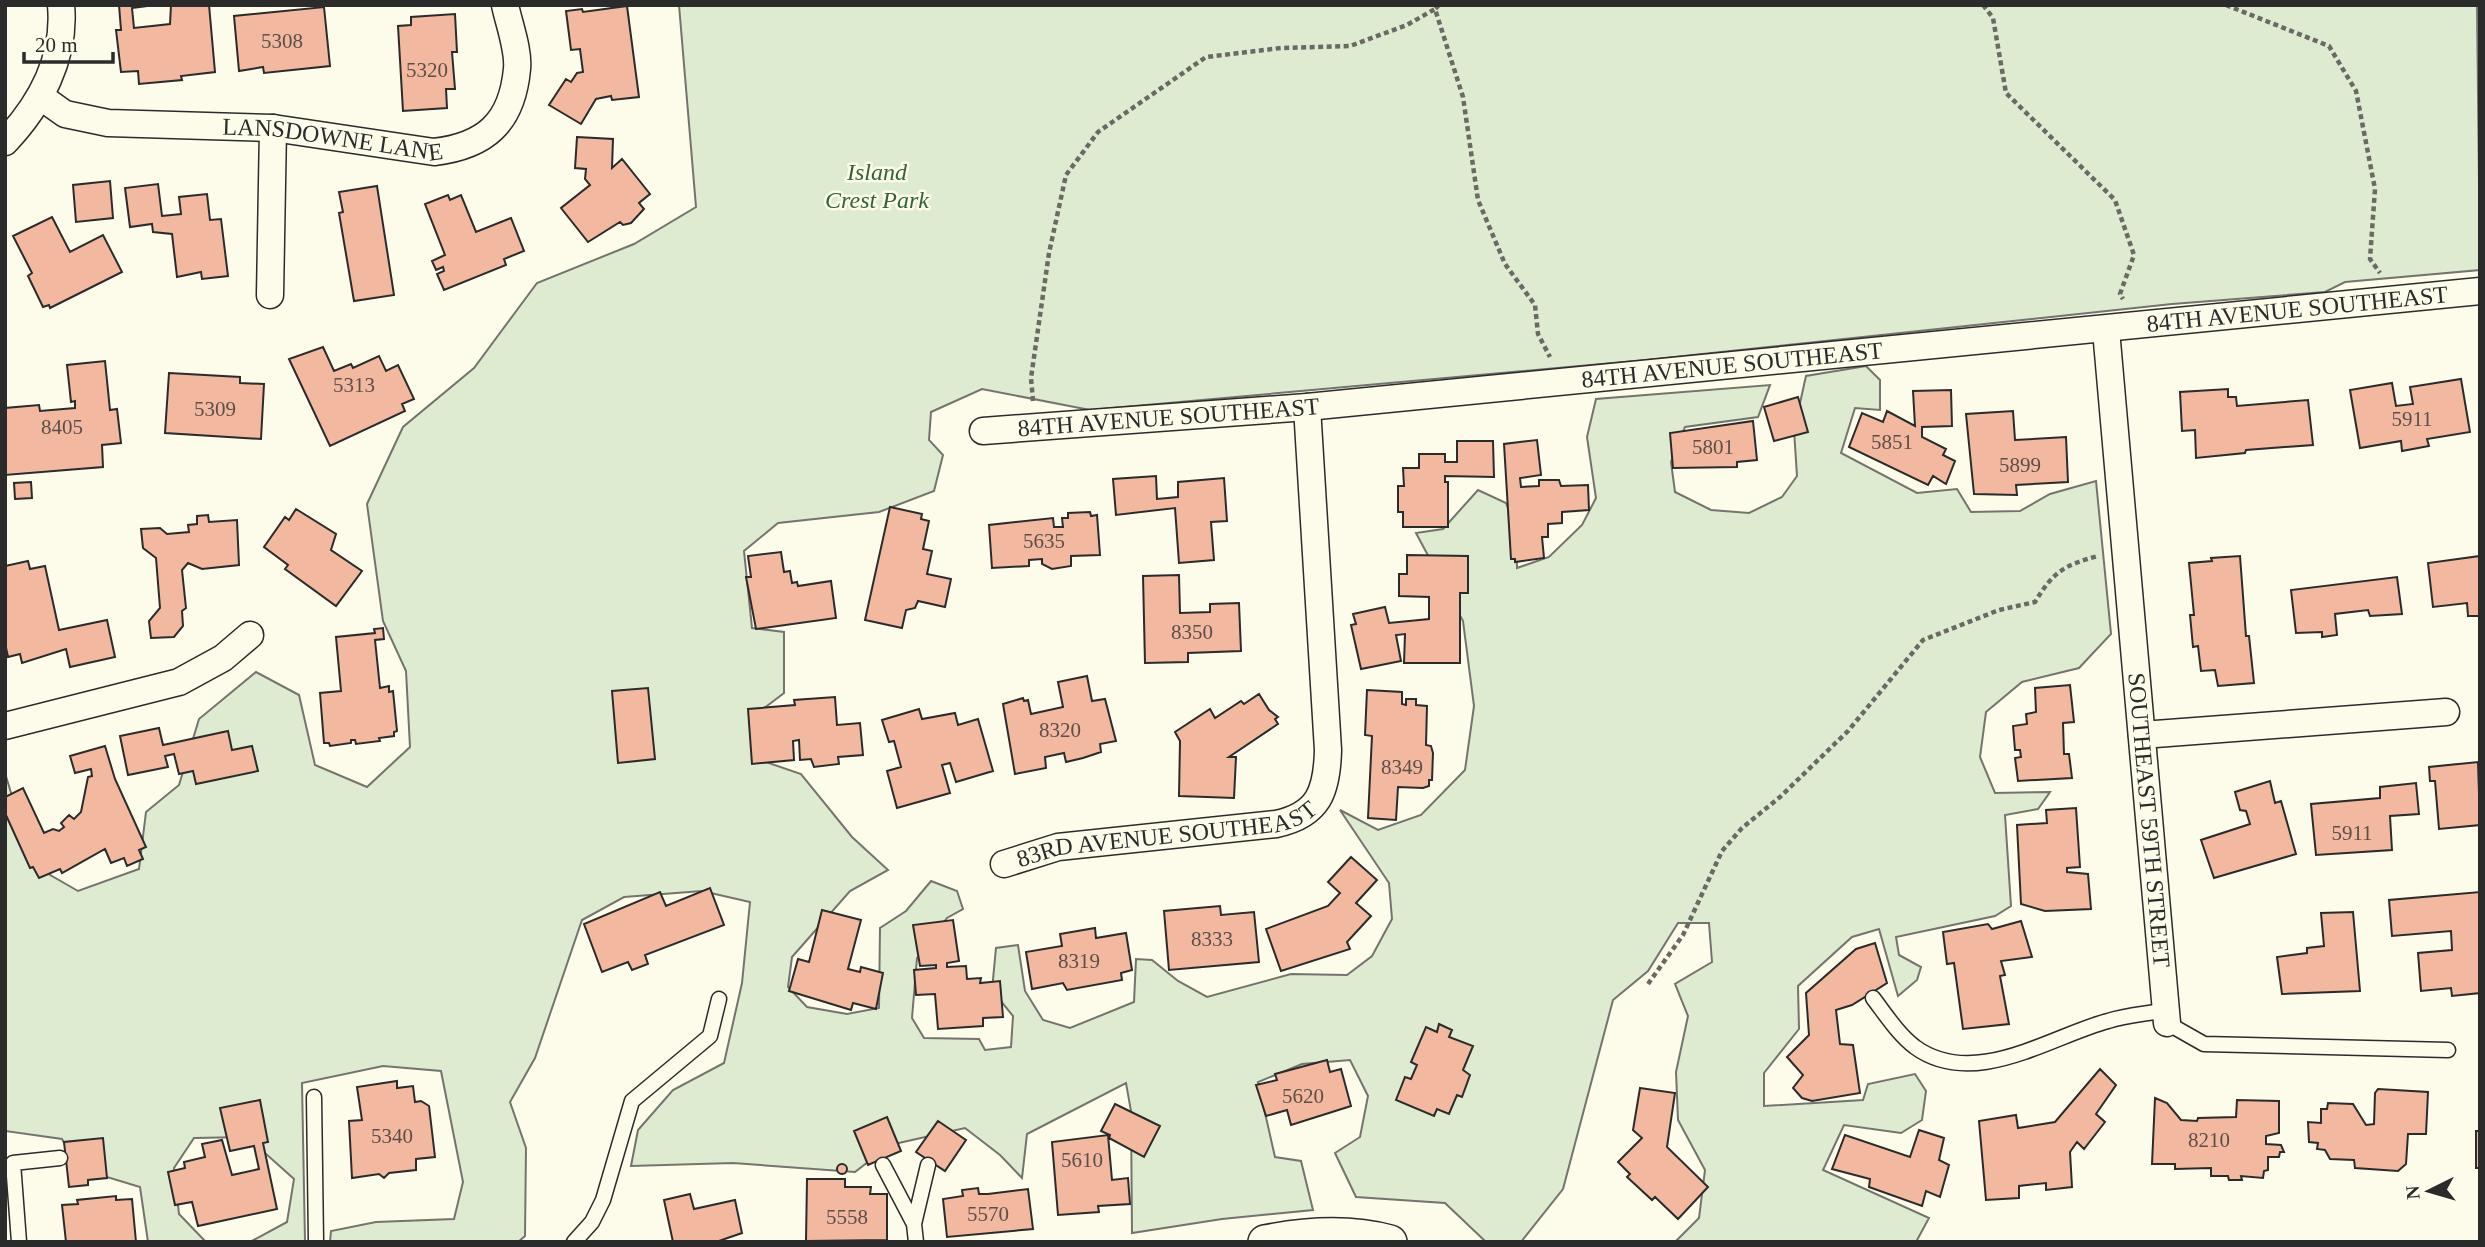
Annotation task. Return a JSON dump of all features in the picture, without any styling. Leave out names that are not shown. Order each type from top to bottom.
[{"type":"street","points":[[5,142],[29,116],[41,97],[58,52],[61,5]]},
{"type":"street","name":"LANSDOWNE LANE","points":[[41,97],[65,114],[108,123],[273,128],[434,152],[457,149],[481,140],[497,124],[509,102],[517,67],[505,5]]},
{"type":"street","points":[[270,295],[273,128]]},
{"type":"street","name":"84TH AVENUE SOUTHEAST","points":[[983,431],[1307,407],[2480,291]]},
{"type":"street","name":"SOUTHEAST 59TH STREET","points":[[2106,330],[2167,1017]]},
{"type":"street","name":"83RD AVENUE SOUTHEAST","points":[[1004,864],[1058,847],[1288,822],[1300,819],[1320,794],[1327,777],[1328,750],[1307,407]]},
{"type":"street","points":[[5,726],[178,682],[223,658],[250,635]]},
{"type":"street","points":[[2142,735],[2446,712]]},
{"type":"street","points":[[1265,1242],[1289,1237],[1337,1235],[1374,1237],[1390,1242]]},
{"type":"lane","points":[[1873,998],[1916,1047],[1944,1060],[1990,1062],[2021,1055],[2108,1021],[2167,1017],[2204,1044],[2448,1050]]},
{"type":"lane","points":[[574,1242],[592,1222],[603,1200],[632,1101],[710,1036],[719,999]]},
{"type":"lane","points":[[314,1097],[316,1242]]},
{"type":"lane","points":[[19,1242],[13,1163],[60,1158]]},
{"type":"lane","points":[[883,1165],[914,1224]]},
{"type":"lane","points":[[916,1242],[914,1224],[928,1165]]},
{"type":"path","points":[[1983,5],[1993,18],[2006,93],[2115,200],[2134,255],[2120,294]]},
{"type":"path","points":[[2226,5],[2329,46],[2356,91],[2375,189],[2371,259],[2398,299]]},
{"type":"path","points":[[1034,426],[1031,378],[1049,253],[1066,176],[1098,132],[1206,57],[1281,48],[1350,46],[1407,25],[1437,7],[1463,97],[1478,200],[1505,264],[1535,305],[1538,334],[1562,382]]},
{"type":"path","points":[[1648,984],[1683,935],[1722,851],[1742,828],[1780,797],[1848,732],[1923,640],[1998,610],[2035,602],[2045,586],[2066,565],[2109,553]]},
{"type":"green space","name":"Island Crest Park","points":[[679,5],[2477,5],[2480,270],[2345,282],[2325,292],[2172,304],[1646,360],[1090,410],[982,389],[931,412],[929,440],[943,455],[934,491],[879,512],[778,523],[744,551],[752,628],[784,632],[784,693],[759,712],[760,760],[801,774],[852,837],[888,870],[850,891],[792,957],[788,987],[807,1007],[847,1014],[879,1008],[880,928],[906,911],[931,881],[957,891],[963,909],[947,918],[917,958],[912,1018],[924,1038],[979,1039],[985,1050],[1011,1047],[1013,1016],[992,990],[996,948],[1018,945],[1025,991],[1043,1020],[1070,1028],[1134,1002],[1136,959],[1152,960],[1178,981],[1207,997],[1291,974],[1347,975],[1372,956],[1392,919],[1389,883],[1340,810],[1378,830],[1421,815],[1465,770],[1474,706],[1463,621],[1416,533],[1443,529],[1478,490],[1506,503],[1516,528],[1517,568],[1549,557],[1582,525],[1596,498],[1587,437],[1596,399],[1770,385],[1758,417],[1685,427],[1671,462],[1675,492],[1711,510],[1749,513],[1782,497],[1797,476],[1794,430],[1806,376],[1866,366],[1880,380],[1880,410],[1855,408],[1841,453],[1917,493],[1957,489],[1971,512],[2020,511],[2050,494],[2096,481],[2111,634],[2079,668],[2022,682],[1986,712],[1980,757],[1995,793],[2050,792],[2038,809],[2005,815],[2011,906],[1995,916],[1896,937],[1899,955],[1921,967],[1917,980],[1898,996],[1879,929],[1852,937],[1798,986],[1799,1029],[1764,1073],[1764,1106],[1863,1100],[1868,1084],[1915,1074],[1926,1091],[1922,1120],[1901,1133],[1844,1125],[1823,1170],[1929,1218],[1916,1242],[1675,1242],[1699,1218],[1705,1170],[1678,1120],[1676,1072],[1688,1016],[1675,984],[1712,962],[1709,923],[1678,923],[1648,971],[1613,1000],[1563,1189],[1521,1242],[1486,1242],[1445,1203],[1356,1197],[1335,1153],[1360,1137],[1368,1096],[1350,1060],[1302,1064],[1258,1082],[1275,1157],[1301,1161],[1313,1210],[1222,1219],[1132,1233],[1131,1111],[1126,1083],[1027,1134],[1022,1178],[1000,1155],[965,1128],[890,1145],[855,1172],[733,1163],[631,1166],[638,1130],[673,1090],[724,1063],[742,983],[750,902],[702,891],[624,897],[582,920],[535,1058],[510,1102],[526,1148],[525,1236],[518,1242],[330,1242],[331,1231],[376,1222],[454,1219],[463,1182],[441,1071],[383,1066],[302,1083],[305,1242],[250,1242],[287,1222],[294,1179],[247,1137],[194,1138],[174,1168],[179,1214],[206,1242],[148,1242],[140,1187],[77,1168],[62,1139],[5,1131],[5,773],[33,865],[78,891],[139,869],[146,812],[179,785],[199,719],[256,672],[299,695],[315,765],[367,787],[410,747],[406,671],[383,621],[367,504],[403,427],[474,368],[537,283],[634,244],[696,207]]},
{"type":"building","points":[[119,5],[155,5],[132,8],[134,28],[170,24],[171,5],[209,5],[215,72],[181,76],[182,80],[139,84],[138,71],[121,72],[116,30],[121,30]]},
{"type":"building","points":[[627,6],[639,97],[612,100],[611,96],[596,99],[581,124],[549,105],[566,79],[571,82],[577,73],[583,72],[580,49],[571,50],[566,11],[582,9],[583,12]]},
{"type":"building","points":[[324,7],[330,66],[264,73],[263,67],[239,71],[234,16]]},
{"type":"building","points":[[455,14],[457,52],[452,52],[455,89],[446,89],[447,108],[403,111],[398,26],[411,25],[411,17]]},
{"type":"building","points":[[577,137],[613,139],[612,168],[622,159],[650,194],[639,203],[644,209],[631,223],[623,225],[620,222],[588,242],[561,208],[590,185],[585,179],[586,169],[575,168]]},
{"type":"building","points":[[110,181],[113,218],[76,222],[73,185]]},
{"type":"building","points":[[158,184],[162,216],[181,214],[179,197],[207,194],[210,220],[221,219],[228,276],[202,279],[201,272],[177,277],[172,234],[153,232],[152,224],[130,227],[125,188]]},
{"type":"building","points":[[377,186],[394,295],[354,301],[339,213],[343,212],[339,192]]},
{"type":"building","points":[[448,195],[450,200],[461,195],[476,232],[511,218],[524,251],[504,259],[506,265],[444,290],[437,274],[444,271],[443,267],[436,270],[432,261],[445,255],[425,204]]},
{"type":"building","points":[[52,217],[70,252],[103,235],[122,272],[50,308],[49,305],[43,307],[28,276],[32,273],[13,236]]},
{"type":"building","points":[[323,347],[334,371],[351,364],[353,368],[379,356],[386,371],[398,365],[414,399],[402,404],[405,411],[330,446],[289,359]]},
{"type":"building","points":[[105,361],[110,410],[117,409],[121,443],[102,445],[103,467],[5,475],[5,408],[39,405],[40,411],[75,408],[75,401],[71,402],[67,365]]},
{"type":"building","points":[[169,373],[240,377],[240,383],[264,384],[261,439],[165,433]]},
{"type":"building","points":[[2461,379],[2470,432],[2427,439],[2429,446],[2402,451],[2401,441],[2360,448],[2350,390],[2392,383],[2396,406],[2413,404],[2410,387]]},
{"type":"building","points":[[2228,389],[2228,397],[2236,397],[2237,406],[2308,400],[2313,445],[2246,450],[2245,453],[2196,458],[2195,430],[2182,431],[2180,392]]},
{"type":"building","points":[[1951,390],[1952,426],[1922,427],[1922,437],[1946,449],[1943,455],[1955,461],[1946,484],[1933,476],[1928,485],[1849,447],[1862,413],[1883,422],[1887,411],[1915,426],[1913,391]]},
{"type":"building","points":[[1798,397],[1808,432],[1774,441],[1764,407]]},
{"type":"building","points":[[2013,411],[2015,440],[2066,437],[2068,482],[2016,485],[2017,495],[1974,494],[1966,414]]},
{"type":"building","points":[[1753,421],[1757,460],[1737,462],[1737,467],[1673,468],[1670,433]]},
{"type":"building","points":[[1537,440],[1541,475],[1520,478],[1521,487],[1539,486],[1539,480],[1559,480],[1561,486],[1588,485],[1589,510],[1562,512],[1562,523],[1548,524],[1548,537],[1542,537],[1544,558],[1515,562],[1515,559],[1511,559],[1504,444]]},
{"type":"building","points":[[1457,441],[1493,441],[1494,477],[1445,476],[1445,482],[1448,482],[1448,527],[1403,527],[1403,512],[1398,512],[1398,486],[1404,486],[1403,468],[1419,468],[1419,454],[1445,454],[1445,462],[1457,462]]},
{"type":"building","points":[[1156,476],[1157,499],[1178,497],[1178,482],[1224,478],[1227,521],[1211,522],[1214,560],[1179,563],[1175,508],[1116,515],[1113,479]]},
{"type":"building","points":[[31,482],[32,498],[15,499],[14,483]]},
{"type":"building","points":[[890,507],[922,514],[921,519],[929,521],[923,549],[932,551],[927,574],[951,579],[945,607],[918,601],[915,608],[906,610],[902,628],[865,620]]},
{"type":"building","points":[[296,509],[336,534],[331,550],[362,571],[336,606],[285,569],[288,565],[264,547],[285,517],[289,520]]},
{"type":"building","points":[[1090,512],[1091,516],[1097,515],[1100,555],[1071,556],[1071,566],[1052,569],[1042,564],[1042,559],[1029,560],[1029,566],[992,568],[989,525],[1053,518],[1054,527],[1063,527],[1062,518],[1068,518],[1068,513]]},
{"type":"building","points":[[208,515],[209,522],[237,520],[239,565],[202,569],[188,563],[182,570],[186,608],[182,611],[183,626],[174,637],[151,638],[149,621],[160,608],[156,558],[143,548],[141,529],[160,528],[167,534],[189,532],[188,525],[197,524],[197,516]]},
{"type":"building","points":[[781,552],[784,572],[790,571],[792,583],[797,582],[798,586],[831,581],[836,618],[756,629],[746,577],[751,577],[748,556]]},
{"type":"building","points":[[1407,555],[1468,556],[1468,593],[1460,593],[1460,663],[1404,663],[1405,634],[1396,635],[1401,661],[1361,669],[1351,625],[1356,624],[1353,614],[1385,607],[1389,623],[1429,619],[1429,597],[1399,596],[1399,574],[1407,574]]},
{"type":"building","points":[[2240,556],[2246,636],[2249,636],[2254,683],[2218,686],[2215,670],[2201,671],[2198,646],[2193,647],[2190,615],[2194,615],[2189,563]]},
{"type":"building","points":[[2480,556],[2480,616],[2468,616],[2467,603],[2433,607],[2428,563]]},
{"type":"building","points":[[28,561],[30,569],[45,566],[59,630],[107,620],[115,657],[70,667],[66,649],[22,663],[20,654],[8,657],[5,643],[5,566]]},
{"type":"building","points":[[1179,575],[1180,613],[1210,612],[1210,604],[1239,603],[1241,651],[1188,653],[1188,662],[1145,663],[1143,576]]},
{"type":"building","points":[[2397,577],[2402,614],[2370,616],[2368,610],[2335,614],[2337,635],[2322,637],[2322,632],[2296,633],[2291,590]]},
{"type":"building","points":[[383,628],[384,639],[375,640],[380,688],[389,686],[389,692],[393,691],[397,731],[394,736],[379,738],[380,741],[356,744],[355,740],[351,740],[351,743],[330,746],[329,743],[324,743],[320,693],[341,691],[336,637],[375,633],[374,629]]},
{"type":"building","points":[[1087,676],[1092,701],[1105,699],[1116,741],[1100,744],[1101,752],[1066,762],[1064,753],[1045,757],[1046,768],[1015,774],[1003,704],[1023,698],[1024,701],[1028,700],[1031,714],[1063,707],[1058,682]]},
{"type":"building","points":[[2070,685],[2074,722],[2063,723],[2064,754],[2069,754],[2072,778],[2018,781],[2015,758],[2021,757],[2020,750],[2015,750],[2013,726],[2027,724],[2026,714],[2036,712],[2035,688]]},
{"type":"building","points":[[648,688],[655,759],[618,763],[612,691]]},
{"type":"building","points":[[1367,690],[1402,692],[1402,704],[1406,705],[1406,699],[1416,699],[1416,705],[1427,706],[1426,745],[1431,746],[1433,753],[1432,780],[1429,780],[1429,786],[1423,788],[1398,787],[1396,820],[1368,818],[1372,736],[1365,735]]},
{"type":"building","points":[[1259,694],[1269,710],[1278,717],[1275,719],[1278,724],[1229,757],[1236,757],[1234,798],[1179,796],[1180,741],[1175,732],[1210,709],[1215,718],[1241,701],[1244,704]]},
{"type":"building","points":[[835,697],[837,725],[860,723],[863,755],[838,757],[839,764],[814,767],[811,759],[800,760],[799,740],[793,741],[794,760],[752,764],[748,709],[795,705],[794,700]]},
{"type":"building","points":[[919,709],[922,719],[955,713],[958,725],[978,719],[993,771],[956,782],[950,763],[942,765],[950,793],[897,808],[887,771],[901,767],[894,741],[889,742],[882,720]]},
{"type":"building","points":[[159,728],[163,745],[228,731],[232,750],[252,746],[258,771],[196,784],[193,771],[179,774],[174,754],[165,756],[168,767],[128,775],[120,736]]},
{"type":"building","points":[[105,746],[115,779],[146,847],[139,850],[143,859],[127,866],[124,858],[111,863],[105,849],[62,873],[60,869],[39,878],[33,867],[30,868],[5,813],[5,797],[23,788],[44,833],[53,829],[59,831],[64,827],[61,823],[69,815],[74,819],[81,812],[88,777],[92,776],[91,769],[75,773],[70,756]]},
{"type":"building","points":[[2478,762],[2480,825],[2439,829],[2435,781],[2430,781],[2429,767]]},
{"type":"building","points":[[2270,781],[2275,803],[2281,801],[2296,854],[2214,878],[2201,840],[2250,824],[2246,811],[2240,810],[2235,792]]},
{"type":"building","points":[[2416,783],[2419,814],[2390,816],[2392,850],[2316,855],[2311,804],[2380,798],[2380,787]]},
{"type":"building","points":[[2076,808],[2080,867],[2067,868],[2067,872],[2088,874],[2091,909],[2045,911],[2021,904],[2017,825],[2047,823],[2046,810]]},
{"type":"building","points":[[1351,857],[1377,880],[1356,903],[1371,916],[1347,942],[1350,949],[1281,971],[1266,929],[1328,906],[1340,893],[1328,882]]},
{"type":"building","points":[[710,888],[724,925],[645,955],[648,964],[632,970],[628,962],[602,972],[584,924],[660,892],[666,906]]},
{"type":"building","points":[[2480,892],[2480,993],[2452,996],[2451,988],[2421,991],[2418,953],[2452,950],[2451,931],[2392,936],[2389,900]]},
{"type":"building","points":[[1220,906],[1221,915],[1254,912],[1259,962],[1169,970],[1164,911]]},
{"type":"building","points":[[822,910],[861,920],[848,969],[860,972],[861,967],[883,973],[876,1009],[853,1003],[851,1010],[789,991],[798,959],[809,962]]},
{"type":"building","points":[[2353,912],[2360,991],[2282,994],[2277,957],[2307,953],[2307,948],[2324,946],[2321,913]]},
{"type":"building","points":[[953,920],[959,961],[947,963],[947,967],[966,966],[967,979],[981,978],[980,983],[1000,981],[1003,1017],[983,1018],[983,1026],[938,1029],[935,994],[916,995],[914,970],[936,968],[936,965],[920,966],[913,925]]},
{"type":"building","points":[[2021,921],[2032,957],[2001,961],[2005,975],[2000,976],[2009,1024],[1963,1029],[1954,963],[1947,964],[1943,932],[1988,924],[1992,929]]},
{"type":"building","points":[[1095,928],[1096,938],[1126,933],[1132,970],[1121,973],[1122,980],[1067,990],[1063,983],[1032,989],[1026,952],[1062,946],[1060,934]]},
{"type":"building","points":[[1875,943],[1887,983],[1852,1005],[1836,1010],[1840,1044],[1853,1045],[1860,1093],[1812,1101],[1802,1098],[1793,1088],[1803,1075],[1787,1057],[1809,1035],[1806,993],[1856,949]]},
{"type":"building","points":[[1439,1024],[1452,1030],[1449,1037],[1473,1046],[1463,1070],[1470,1075],[1462,1097],[1457,1095],[1449,1114],[1437,1109],[1434,1116],[1396,1100],[1405,1077],[1411,1079],[1417,1065],[1411,1062],[1426,1027],[1437,1032]]},
{"type":"building","points":[[1327,1060],[1330,1072],[1341,1069],[1351,1106],[1291,1125],[1287,1110],[1266,1116],[1256,1085],[1277,1080],[1275,1074]]},
{"type":"building","points":[[2100,1069],[2116,1085],[2096,1114],[2105,1122],[2084,1149],[2077,1142],[2070,1152],[2072,1187],[2046,1190],[2046,1183],[2019,1186],[2019,1198],[1986,1200],[1979,1121],[2016,1115],[2018,1128],[2055,1122]]},
{"type":"building","points":[[397,1081],[397,1088],[413,1086],[415,1102],[421,1101],[429,1106],[435,1157],[416,1159],[416,1170],[389,1173],[384,1178],[379,1174],[352,1178],[349,1121],[362,1120],[357,1087]]},
{"type":"building","points":[[1640,1088],[1675,1093],[1667,1147],[1708,1187],[1678,1219],[1655,1197],[1652,1200],[1627,1177],[1630,1174],[1618,1162],[1642,1138],[1633,1130]]},
{"type":"building","points":[[2378,1089],[2428,1092],[2426,1134],[2408,1134],[2406,1164],[2398,1171],[2355,1168],[2354,1160],[2330,1159],[2325,1150],[2317,1149],[2318,1143],[2309,1142],[2308,1122],[2321,1123],[2321,1109],[2327,1109],[2328,1103],[2353,1104],[2366,1125],[2374,1124],[2375,1093]]},
{"type":"building","points":[[2155,1098],[2167,1103],[2181,1120],[2197,1121],[2198,1118],[2236,1117],[2237,1100],[2279,1101],[2279,1133],[2266,1136],[2266,1144],[2281,1145],[2284,1152],[2280,1152],[2279,1157],[2268,1157],[2268,1170],[2264,1171],[2263,1178],[2241,1176],[2242,1180],[2229,1180],[2228,1176],[2211,1176],[2211,1168],[2175,1169],[2175,1164],[2152,1164]]},
{"type":"building","points":[[260,1100],[268,1142],[263,1143],[277,1209],[198,1226],[192,1202],[175,1205],[168,1172],[185,1168],[184,1162],[205,1157],[202,1144],[222,1140],[232,1175],[259,1169],[254,1146],[230,1151],[220,1108]]},
{"type":"building","points":[[1115,1104],[1160,1126],[1144,1157],[1101,1131]]},
{"type":"building","points":[[887,1117],[901,1151],[868,1165],[854,1131]]},
{"type":"building","points":[[938,1121],[966,1140],[945,1171],[916,1152]]},
{"type":"building","points":[[1919,1130],[1944,1138],[1939,1160],[1949,1165],[1940,1197],[1926,1191],[1922,1206],[1869,1187],[1870,1179],[1832,1169],[1845,1135],[1910,1157]]},
{"type":"building","points":[[2476,1131],[2480,1131],[2480,1168],[2476,1168]]},
{"type":"building","points":[[1108,1135],[1112,1180],[1128,1178],[1130,1204],[1098,1206],[1099,1212],[1058,1215],[1052,1142]]},
{"type":"building","points":[[103,1138],[107,1178],[88,1180],[88,1185],[69,1187],[64,1142]]},
{"type":"building","points":[[842,1164],[847,1169],[842,1174],[837,1169]]},
{"type":"building","points":[[807,1179],[845,1179],[845,1187],[871,1187],[870,1194],[887,1194],[887,1240],[806,1241]]},
{"type":"building","points":[[978,1188],[979,1194],[1028,1189],[1033,1229],[947,1237],[943,1199],[963,1196],[962,1190]]},
{"type":"building","points":[[690,1194],[694,1209],[735,1200],[742,1233],[716,1242],[673,1242],[664,1200]]},
{"type":"building","points":[[116,1196],[116,1200],[132,1199],[136,1242],[66,1242],[62,1205],[78,1204],[77,1200]]}]
